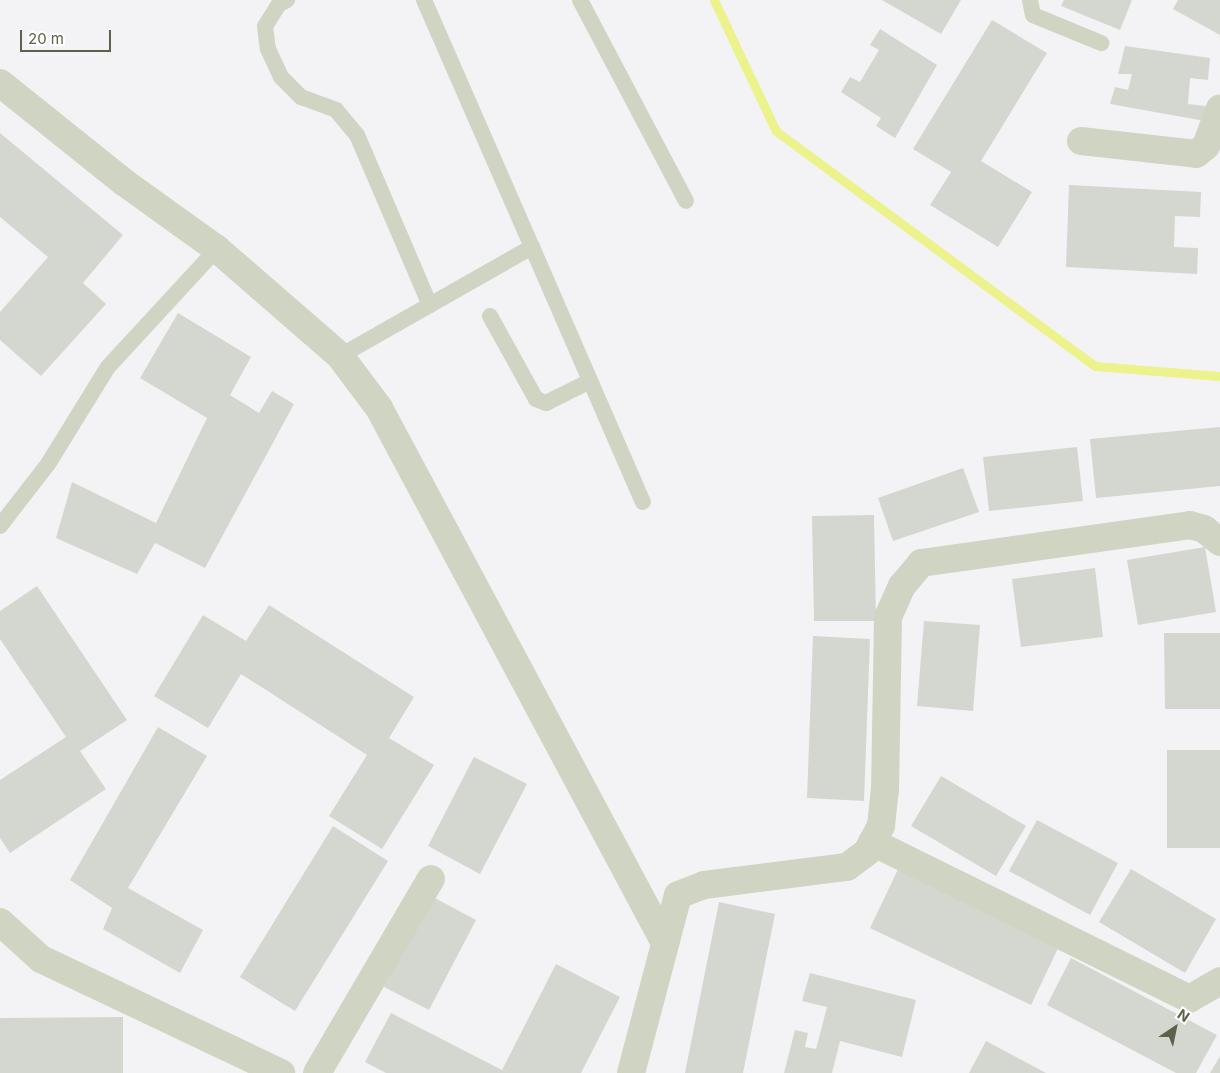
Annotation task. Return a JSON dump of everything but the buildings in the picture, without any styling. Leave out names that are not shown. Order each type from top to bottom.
[{"type":"street","points":[[0,83],[125,183],[217,249],[340,356],[379,408],[665,943]]},
{"type":"street","points":[[1081,142],[1196,154],[1206,146],[1220,108]]},
{"type":"street","points":[[631,1073],[678,894],[704,885],[847,867],[872,842],[881,826],[885,790],[888,618],[902,586],[921,563],[1190,525],[1204,529],[1220,542]]},
{"type":"street","points":[[872,842],[1189,999],[1220,981]]},
{"type":"street","points":[[317,1073],[431,879]]},
{"type":"street","points":[[0,922],[41,960],[282,1073]]},
{"type":"lane","points":[[287,0],[279,4],[265,26],[268,49],[282,78],[300,97],[336,110],[357,135],[430,305]]},
{"type":"lane","points":[[424,0],[643,502]]},
{"type":"lane","points":[[580,0],[686,201]]},
{"type":"lane","points":[[1030,0],[1033,15],[1101,43]]},
{"type":"lane","points":[[340,356],[532,246]]},
{"type":"lane","points":[[0,526],[48,464],[108,367],[217,249]]},
{"type":"lane","points":[[490,316],[536,399],[546,403],[590,381]]},
{"type":"waterway","points":[[714,0],[776,131],[1095,366],[1220,376]]}]
